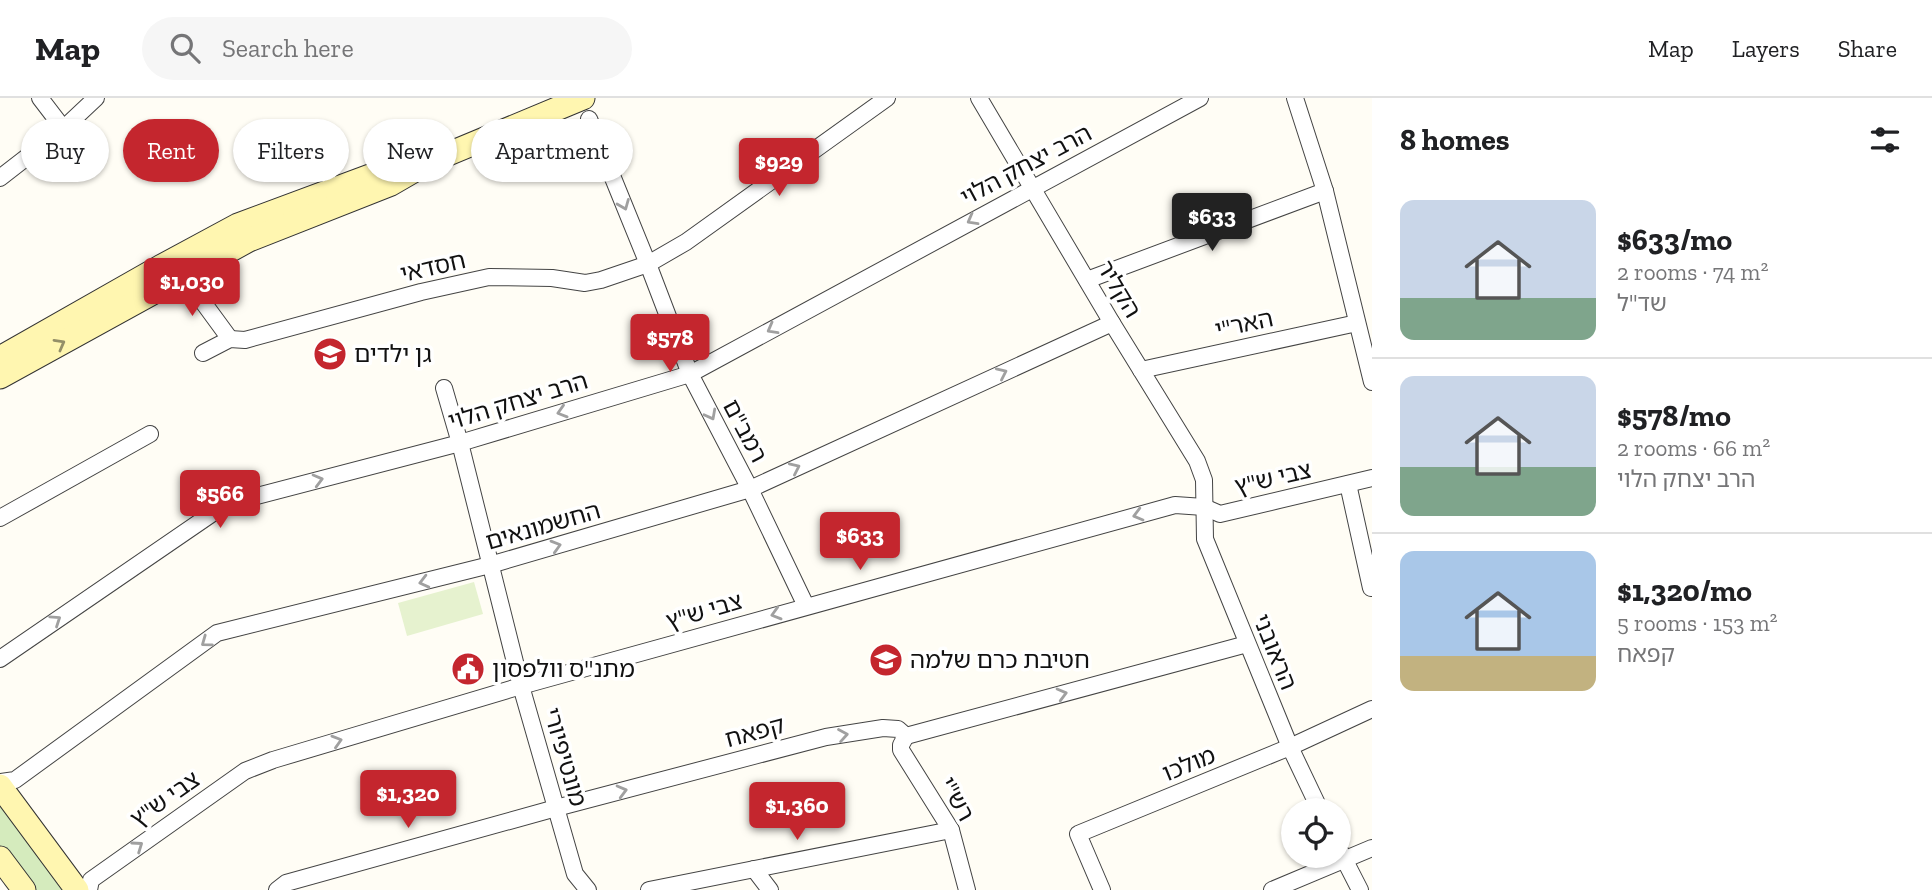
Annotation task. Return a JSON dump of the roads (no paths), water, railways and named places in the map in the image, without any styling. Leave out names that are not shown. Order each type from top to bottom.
[{"type":"street","points":[[40,98],[56,119]]},
{"type":"street","points":[[74,119],[96,98]]},
{"type":"street","name":"חסדאי","points":[[203,353],[230,339],[245,340],[421,292],[489,277],[552,278],[585,283],[648,264],[686,242],[887,98]]},
{"type":"street","name":"הקליר","points":[[979,98],[1197,461],[1204,480],[1204,507]]},
{"type":"street","name":"הרב יצחק הלוי","points":[[0,659],[226,504],[460,443],[690,373],[1200,98]]},
{"type":"street","points":[[1295,98],[1325,191],[1372,382]]},
{"type":"street","points":[[0,358],[178,267],[391,184],[429,162],[586,108]]},
{"type":"street","name":"רמב\"ם","points":[[586,108],[690,373],[806,606]]},
{"type":"street","points":[[0,178],[21,162]]},
{"type":"street","points":[[1087,280],[1325,191]]},
{"type":"street","points":[[178,267],[230,339]]},
{"type":"street","points":[[0,377],[178,267]]},
{"type":"street","name":"החשמונאים","points":[[0,784],[15,779],[217,634],[490,565],[750,489],[1112,323]]},
{"type":"street","name":"האר\"י","points":[[1141,370],[1357,323]]},
{"type":"street","name":"מונטיפיורי","points":[[444,388],[521,686],[575,874],[588,890]]},
{"type":"street","points":[[0,517],[150,434]]},
{"type":"street","name":"צבי ש\"ץ","points":[[89,890],[91,880],[245,771],[274,760],[521,686],[1175,505],[1204,507],[1220,514],[1372,478]]},
{"type":"street","points":[[1348,484],[1371,588]]},
{"type":"street","name":"הראובני","points":[[1204,507],[1205,539],[1290,747],[1314,798]]},
{"type":"street","name":"קפאח","points":[[277,890],[286,883],[826,737],[883,728],[898,730],[906,736],[1247,644]]},
{"type":"street","name":"מולכו","points":[[1102,890],[1078,834],[1290,747],[1372,709]]},
{"type":"street","name":"רש\"י","points":[[906,736],[901,750],[951,830],[967,890]]},
{"type":"street","points":[[0,784],[77,890]]},
{"type":"street","points":[[649,890],[951,830]]},
{"type":"street","points":[[1351,853],[1372,848]]},
{"type":"street","points":[[0,858],[24,890]]},
{"type":"street","points":[[1272,890],[1315,868]]},
{"type":"street","points":[[1348,868],[1360,890]]},
{"type":"street","points":[[754,869],[770,890]]},
{"type":"place","name":"גן ילדים","points":[[330,354]]},
{"type":"place","name":"חטיבת כרם שלמה","points":[[886,660]]},
{"type":"place","name":"מתנ''ס וולפסון","points":[[468,669]]}]
